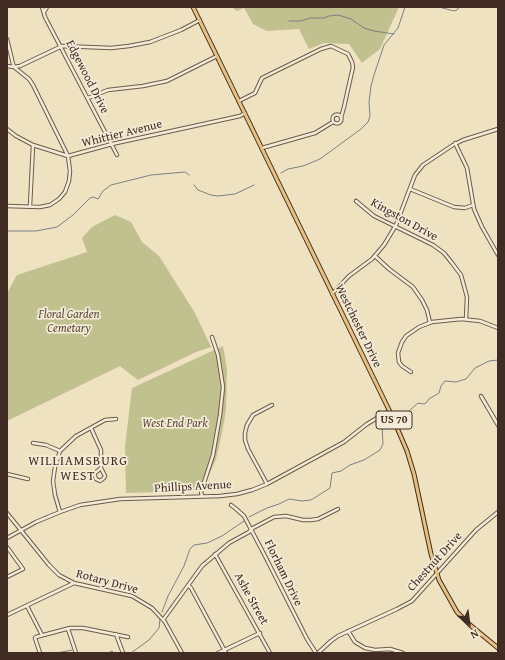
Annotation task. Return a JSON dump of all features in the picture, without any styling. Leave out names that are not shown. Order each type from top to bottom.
[{"type":"main road","name":"Westchester Drive","points":[[193,7],[407,451],[414,474],[430,554],[442,586],[457,612],[498,648]]},
{"type":"street","name":"Edgewood Drive","points":[[42,7],[117,155]]},
{"type":"street","points":[[44,12],[47,7]]},
{"type":"street","points":[[7,66],[14,67],[25,64],[61,46],[111,48],[129,46],[161,39],[200,20]]},
{"type":"street","points":[[7,39],[14,67],[33,85],[68,156],[70,165],[70,176],[67,188],[63,195],[50,205],[40,207],[7,206]]},
{"type":"street","points":[[239,101],[255,93],[262,78],[321,49],[331,46],[348,54],[352,62],[344,107],[341,120],[338,124],[333,122],[315,133],[262,148]]},
{"type":"street","points":[[88,98],[108,90],[144,86],[167,81],[217,56]]},
{"type":"street","name":"Whittier Avenue","points":[[7,129],[16,136],[34,145],[68,156],[112,144],[240,116],[245,113]]},
{"type":"street","points":[[333,122],[332,118],[334,116],[337,115],[341,118]]},
{"type":"street","points":[[332,294],[349,276],[375,256],[384,245],[395,227],[415,175],[423,165],[456,143],[472,136],[498,129]]},
{"type":"street","points":[[456,143],[467,168],[473,206],[482,227],[498,255]]},
{"type":"street","points":[[30,206],[34,145]]},
{"type":"street","points":[[410,189],[454,207],[465,208],[473,206]]},
{"type":"street","name":"Kingston Drive","points":[[356,201],[374,216],[444,253],[460,275],[464,286],[467,297],[466,319]]},
{"type":"street","points":[[375,256],[389,269],[413,287],[427,310],[430,323]]},
{"type":"street","points":[[411,372],[399,362],[398,353],[402,342],[411,332],[430,323],[466,319],[480,321],[498,327]]},
{"type":"street","points":[[202,496],[201,492],[213,455],[223,387],[218,355],[212,337]]},
{"type":"street","points":[[481,396],[498,425]]},
{"type":"street","points":[[266,484],[248,449],[244,433],[253,415],[272,405]]},
{"type":"street","name":"Phillips Avenue","points":[[7,538],[60,512],[80,505],[120,499],[237,494],[252,490],[344,442],[367,424],[389,411]]},
{"type":"street","points":[[60,512],[55,495],[53,480],[60,451],[76,436],[106,420],[116,419]]},
{"type":"street","points":[[91,428],[101,450],[100,468],[105,476],[100,481],[94,477],[96,471],[100,468]]},
{"type":"street","points":[[32,443],[46,445],[60,451]]},
{"type":"street","points":[[7,474],[28,479]]},
{"type":"street","name":"Florham Drive","points":[[231,505],[240,512],[251,530],[307,640],[317,653]]},
{"type":"street","points":[[163,620],[202,566],[229,543],[274,517],[286,516],[303,520],[311,520],[318,519],[338,509]]},
{"type":"street","name":"Chestnut Drive","points":[[317,653],[331,641],[407,605],[416,597],[475,531],[498,512]]},
{"type":"street","name":"Rotary Drive","points":[[7,513],[53,570],[59,575],[74,583],[132,596],[152,608],[163,620],[182,653]]},
{"type":"street","points":[[7,547],[22,568],[22,570],[7,577]]},
{"type":"street","name":"Ashe Street","points":[[216,554],[270,653]]},
{"type":"street","points":[[7,615],[74,583]]},
{"type":"street","points":[[188,585],[226,651]]},
{"type":"street","points":[[27,606],[42,635]]},
{"type":"street","points":[[40,653],[36,637],[68,629],[84,628],[128,637]]},
{"type":"street","points":[[68,629],[76,653]]},
{"type":"street","points":[[348,632],[355,642],[365,648],[375,650],[390,649],[403,653]]},
{"type":"street","points":[[218,653],[226,651],[260,633]]},
{"type":"street","points":[[116,634],[123,653]]},
{"type":"green space","points":[[231,7],[399,7],[380,49],[362,63],[349,44],[324,43],[309,49],[299,29],[267,31],[253,24],[244,8],[237,11]]},
{"type":"green space","name":"Floral Garden Cemetary","points":[[115,215],[131,222],[142,242],[159,256],[195,313],[211,347],[196,352],[138,380],[120,366],[7,421],[7,293],[17,275],[87,252],[82,238],[92,227]]},
{"type":"green space","name":"West End Park","points":[[223,346],[227,369],[226,410],[216,459],[203,489],[199,491],[126,493],[125,446],[132,388]]},
{"type":"waterway","points":[[281,173],[288,169],[303,166],[320,159],[361,129],[368,122],[370,116],[369,102],[371,86],[374,75],[384,45],[398,28],[405,7]]},
{"type":"waterway","points":[[439,7],[454,11],[459,7]]},
{"type":"waterway","points":[[289,21],[301,21],[310,18],[324,18],[338,15],[351,19],[364,28],[394,34]]},
{"type":"waterway","points":[[7,231],[36,231],[57,227],[73,215],[90,198],[93,197],[98,199],[103,191],[111,185],[151,175],[185,172],[189,175]]},
{"type":"waterway","points":[[194,185],[198,190],[218,196],[235,194],[254,185]]},
{"type":"waterway","points":[[398,415],[408,412],[418,403],[426,403],[429,399],[439,393],[441,386],[445,381],[456,382],[466,379],[475,368],[489,361],[498,360]]},
{"type":"waterway","points":[[249,517],[289,499],[302,501],[311,500],[330,488],[332,473],[341,471],[350,465],[364,460],[380,450],[383,444],[382,426],[386,419]]},
{"type":"waterway","points":[[162,612],[168,596],[184,566],[190,549],[194,545],[207,543],[222,536],[244,521]]},
{"type":"waterway","points":[[131,653],[149,640],[159,628],[160,619]]},
{"type":"waterway","points":[[57,653],[72,650]]},
{"type":"waterway","points":[[108,653],[112,651],[114,653]]},
{"type":"district","name":"WILLIAMSBURG WEST","points":[[78,470]]}]
